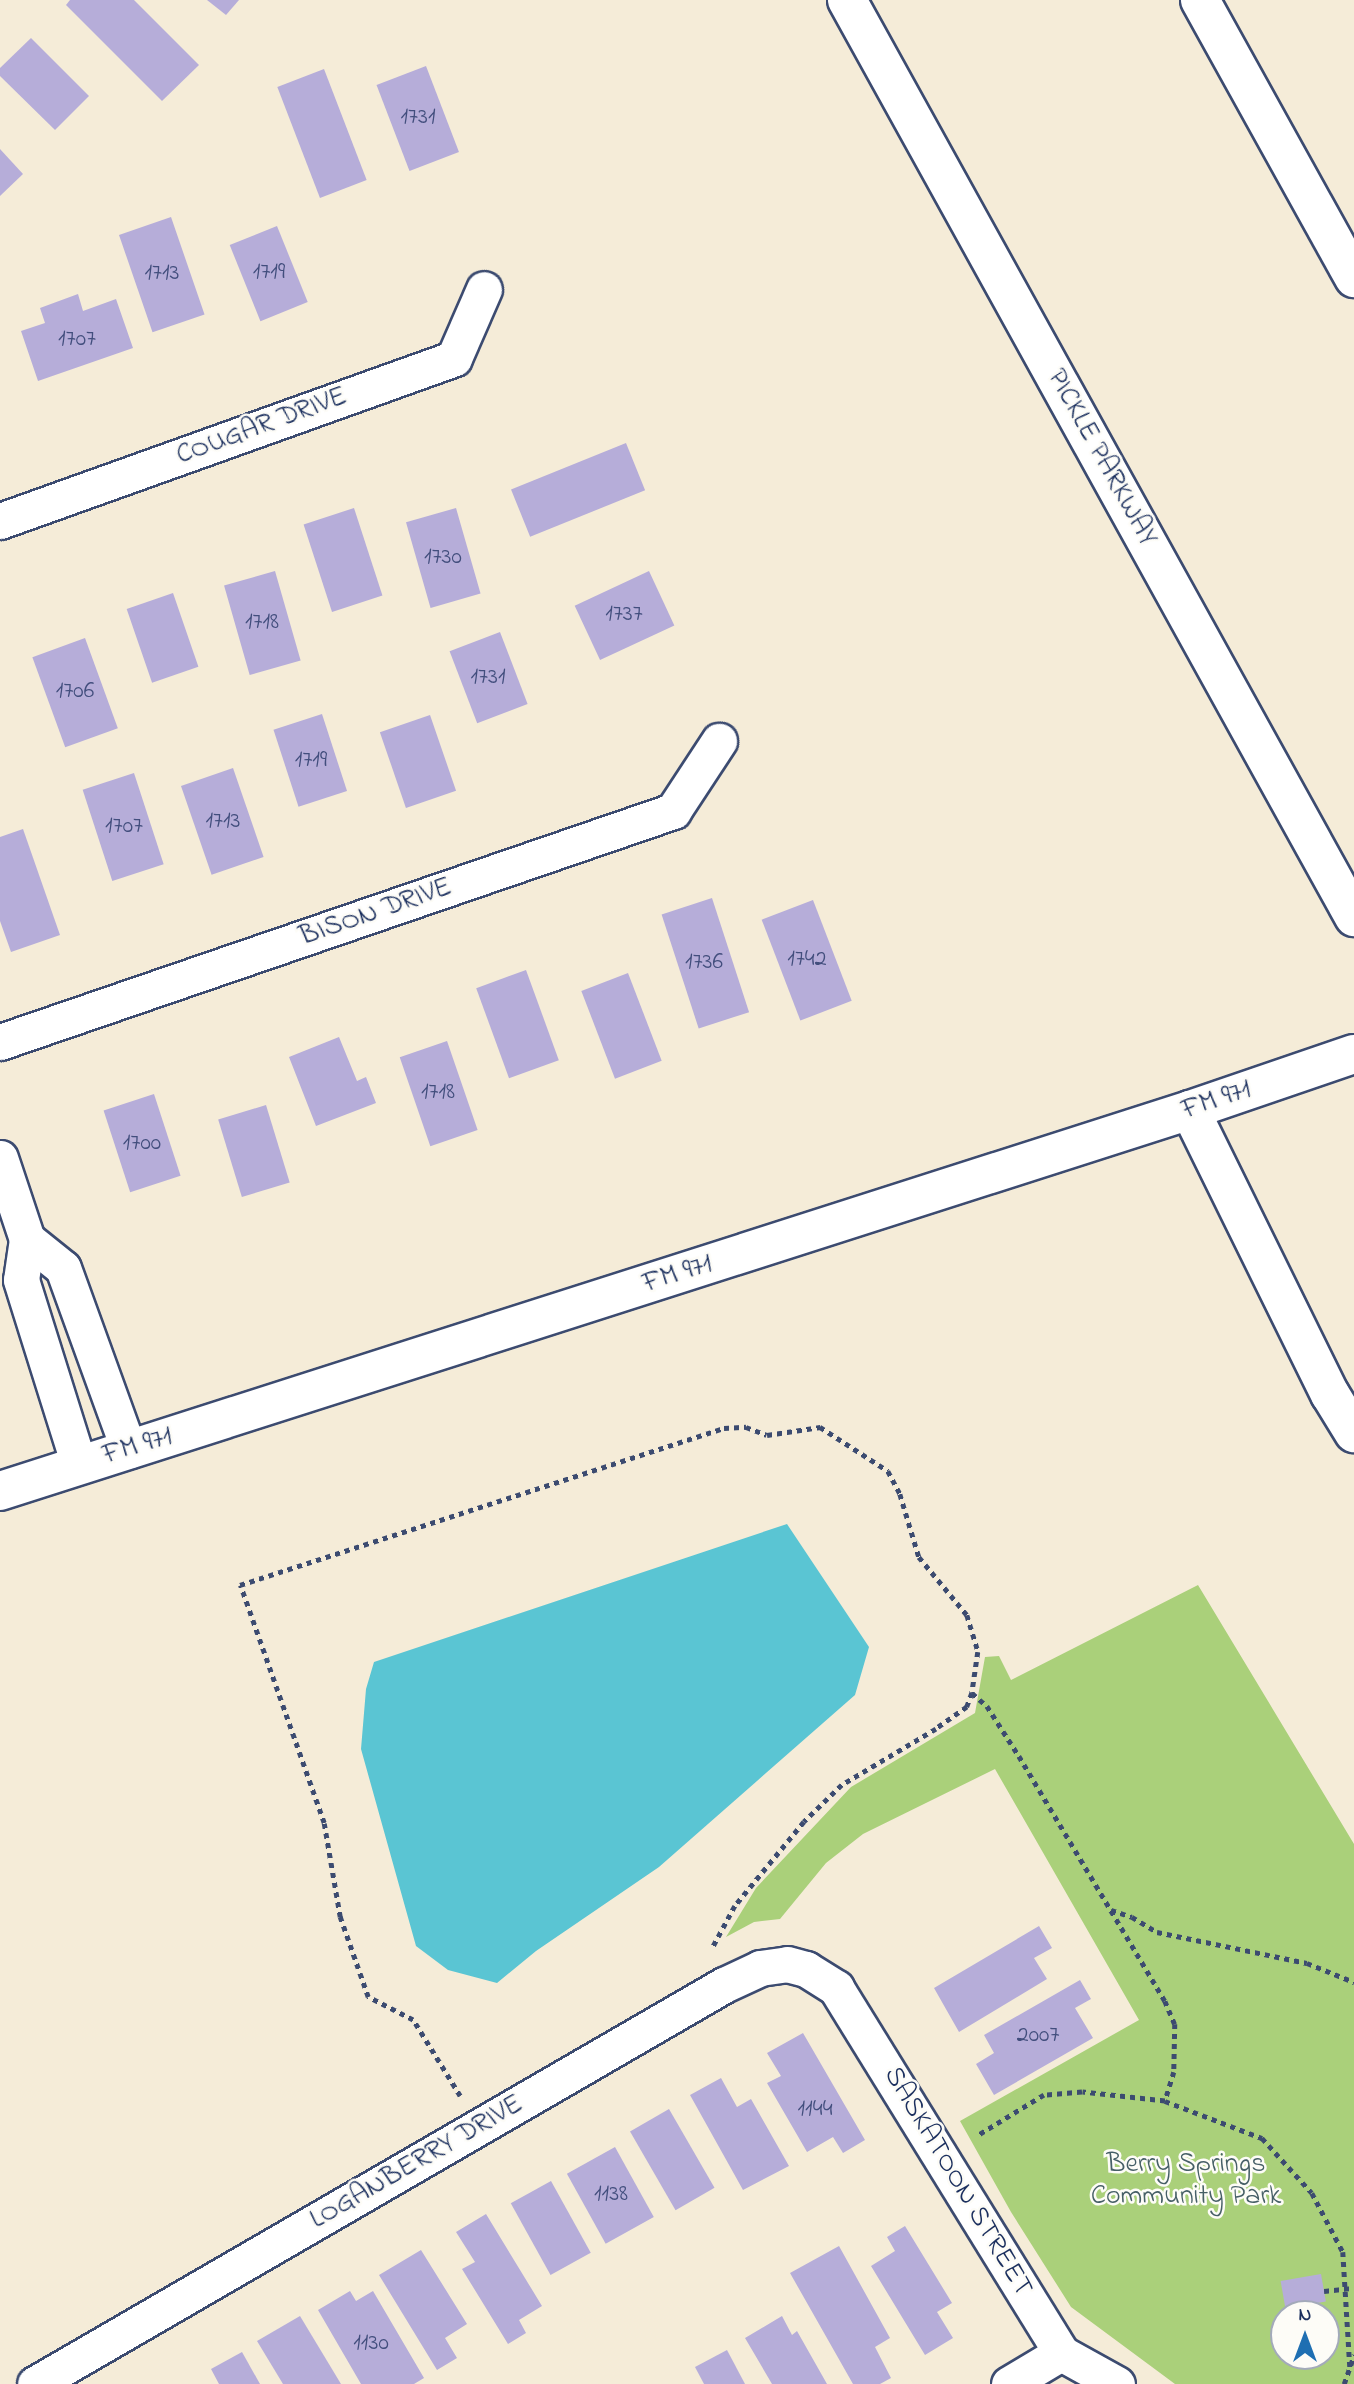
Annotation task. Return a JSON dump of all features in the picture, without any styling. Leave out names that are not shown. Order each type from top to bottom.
[{"type":"main road","name":"PICKLE PARKWAY","points":[[847,0],[1354,917]]},
{"type":"main road","points":[[1200,0],[1354,278]]},
{"type":"main road","name":"FM 971","points":[[0,1491],[1190,1110],[1354,1054]]},
{"type":"main road","points":[[1190,1110],[1330,1394],[1354,1433]]},
{"type":"street","name":"COUGAR DRIVE","points":[[0,521],[454,358],[484,289]]},
{"type":"street","name":"BISON DRIVE","points":[[0,1042],[673,811],[719,741]]},
{"type":"street","points":[[0,1157],[27,1239],[21,1280],[79,1465]]},
{"type":"street","points":[[27,1239],[63,1268],[129,1450]]},
{"type":"street","name":"LOGANBERRY DRIVE","points":[[35,2384],[724,1985],[760,1968],[787,1964],[806,1969]]},
{"type":"street","name":"SASKATOON STREET","points":[[806,1969],[836,1987],[854,2013],[1061,2353],[1117,2384]]},
{"type":"street","points":[[1009,2384],[1061,2353]]},
{"type":"path","points":[[460,2097],[413,2020],[368,1997],[340,1917],[324,1823],[240,1585],[724,1428],[746,1427],[767,1435],[820,1427],[888,1471],[900,1494],[919,1557],[967,1615],[978,1652],[972,1693],[967,1707],[842,1785],[804,1822],[734,1906],[711,1952]]},
{"type":"path","points":[[972,1693],[987,1706],[1175,2024],[1174,2072],[1165,2101]]},
{"type":"path","points":[[1110,1910],[1132,1917],[1157,1931],[1307,1963],[1354,1982]]},
{"type":"path","points":[[977,2136],[1044,2095],[1082,2092],[1165,2101],[1262,2137],[1312,2193],[1327,2217],[1343,2252],[1350,2367]]},
{"type":"path","points":[[1324,2291],[1354,2288]]},
{"type":"path","points":[[1344,2384],[1354,2355]]},
{"type":"green space","name":"Berry Springs Community Park","points":[[1198,1585],[1354,1844],[1354,2384],[1175,2384],[1071,2307],[1011,2212],[960,2121],[1139,2020],[995,1769],[863,1834],[826,1863],[780,1919],[754,1922],[726,1937],[756,1888],[851,1787],[975,1713],[985,1657],[999,1656],[1011,1680]]},
{"type":"water","points":[[787,1524],[869,1647],[855,1695],[659,1867],[536,1951],[497,1983],[448,1970],[416,1946],[361,1749],[366,1689],[374,1662]]},
{"type":"building","points":[[70,0],[134,0],[199,65],[162,101],[66,5]]},
{"type":"building","points":[[207,0],[239,0],[226,15]]},
{"type":"building","points":[[31,38],[89,96],[55,130],[0,76],[0,68]]},
{"type":"building","points":[[426,66],[459,152],[409,171],[377,85]]},
{"type":"building","points":[[324,69],[367,180],[320,198],[277,87]]},
{"type":"building","points":[[0,149],[23,174],[0,196]]},
{"type":"building","points":[[171,217],[205,314],[153,332],[119,235]]},
{"type":"building","points":[[277,226],[308,302],[260,321],[230,245]]},
{"type":"building","points":[[78,294],[83,311],[116,299],[133,348],[38,381],[21,331],[45,323],[40,308]]},
{"type":"building","points":[[626,443],[645,490],[530,537],[511,489]]},
{"type":"building","points":[[354,508],[382,595],[332,612],[304,524]]},
{"type":"building","points":[[456,508],[481,594],[431,608],[406,522]]},
{"type":"building","points":[[275,571],[301,660],[250,675],[224,586]]},
{"type":"building","points":[[649,571],[674,625],[600,660],[575,606]]},
{"type":"building","points":[[173,593],[198,667],[152,683],[127,609]]},
{"type":"building","points":[[500,632],[528,704],[477,723],[450,651]]},
{"type":"building","points":[[85,638],[118,728],[65,747],[32,657]]},
{"type":"building","points":[[322,714],[347,791],[299,807],[273,730]]},
{"type":"building","points":[[430,715],[456,791],[406,808],[380,732]]},
{"type":"building","points":[[233,768],[264,857],[212,875],[181,786]]},
{"type":"building","points":[[134,773],[164,864],[112,881],[83,790]]},
{"type":"building","points":[[23,829],[60,935],[11,952],[0,921],[0,837]]},
{"type":"building","points":[[712,898],[749,1012],[699,1029],[662,914]]},
{"type":"building","points":[[813,900],[852,1001],[800,1021],[762,920]]},
{"type":"building","points":[[526,970],[559,1060],[509,1078],[476,988]]},
{"type":"building","points":[[628,973],[662,1061],[615,1079],[581,991]]},
{"type":"building","points":[[339,1037],[357,1081],[366,1077],[376,1103],[316,1126],[289,1057]]},
{"type":"building","points":[[447,1041],[478,1130],[430,1146],[400,1057]]},
{"type":"building","points":[[154,1094],[181,1176],[130,1192],[104,1110]]},
{"type":"building","points":[[266,1105],[290,1182],[242,1197],[218,1120]]},
{"type":"building","points":[[1039,1926],[1052,1948],[1034,1958],[1047,1979],[959,2032],[934,1988]]},
{"type":"building","points":[[1080,1980],[1091,1999],[1075,2008],[1093,2038],[994,2095],[976,2064],[994,2053],[984,2035]]},
{"type":"building","points":[[803,2033],[865,2140],[843,2153],[833,2137],[807,2152],[767,2083],[781,2076],[767,2053]]},
{"type":"building","points":[[721,2078],[737,2107],[751,2099],[789,2166],[743,2190],[690,2095]]},
{"type":"building","points":[[669,2109],[714,2188],[676,2210],[630,2132]]},
{"type":"building","points":[[615,2147],[654,2217],[606,2244],[567,2174]]},
{"type":"building","points":[[551,2181],[591,2253],[551,2275],[511,2203]]},
{"type":"building","points":[[486,2214],[542,2306],[519,2320],[526,2333],[508,2344],[462,2269],[475,2262],[456,2232]]},
{"type":"building","points":[[905,2226],[952,2303],[937,2312],[953,2338],[925,2355],[871,2266],[895,2251],[887,2237]]},
{"type":"building","points":[[839,2246],[890,2338],[875,2347],[891,2378],[880,2384],[853,2384],[790,2273]]},
{"type":"building","points":[[421,2250],[467,2324],[445,2338],[457,2358],[437,2370],[379,2275]]},
{"type":"building","points":[[1321,2274],[1326,2300],[1284,2300],[1281,2281]]},
{"type":"building","points":[[350,2291],[356,2301],[373,2291],[424,2378],[414,2384],[361,2384],[318,2310]]},
{"type":"building","points":[[300,2316],[341,2384],[283,2384],[257,2341]]},
{"type":"building","points":[[782,2316],[792,2335],[797,2331],[827,2384],[772,2384],[745,2338]]},
{"type":"building","points":[[727,2350],[745,2384],[704,2384],[695,2367]]},
{"type":"building","points":[[242,2352],[260,2384],[219,2384],[211,2369]]}]
